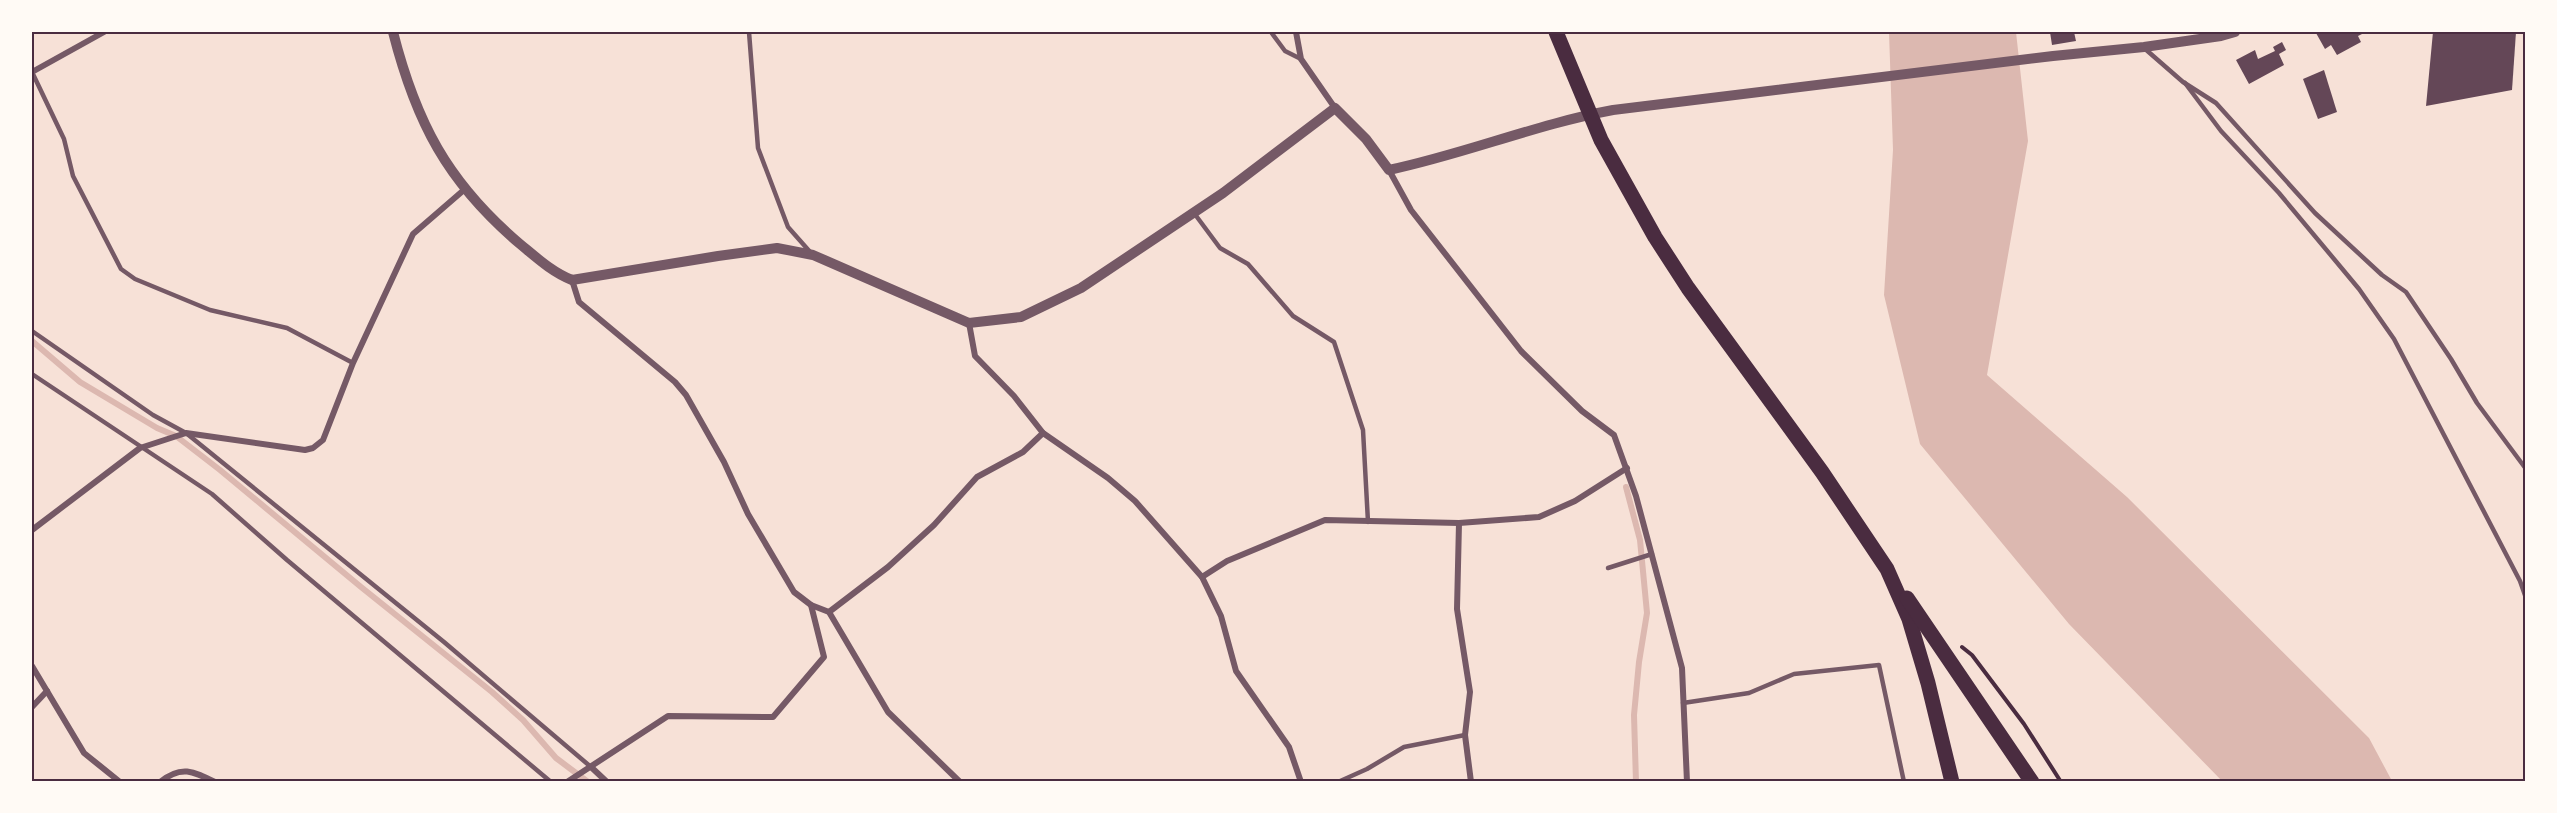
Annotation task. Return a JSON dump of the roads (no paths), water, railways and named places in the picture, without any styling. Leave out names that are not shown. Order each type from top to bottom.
[{"type":"highway","points":[[1556,32],[1590,114],[1625,186],[1666,254],[1822,472],[2032,782]]},
{"type":"highway","points":[[1887,569],[1912,629],[1928,683],[1952,782]]},
{"type":"street","points":[[32,72],[104,32]]},
{"type":"street","points":[[393,32],[411,97],[424,126],[465,189],[493,220],[555,273],[572,280],[777,248],[813,255],[969,323],[1021,317],[1081,288],[1223,194],[1335,108]]},
{"type":"street","points":[[1296,32],[1301,59],[1335,108],[1366,139],[1389,170],[1412,210],[1521,351],[1582,411],[1614,435],[1627,468],[1682,668],[1687,782]]},
{"type":"street","points":[[1389,170],[1419,164],[1568,118],[1613,110],[2144,47],[2235,32]]},
{"type":"street","points":[[32,530],[140,448],[186,433],[305,450],[313,448],[323,440],[353,363],[413,234],[465,189]]},
{"type":"street","points":[[572,280],[579,302],[675,382],[686,395],[724,462],[748,514],[794,592],[811,605],[829,612],[888,712],[960,782]]},
{"type":"street","points":[[969,323],[975,356],[1014,396],[1043,433],[1108,478],[1135,501],[1202,577],[1221,616],[1236,671],[1289,747],[1301,782]]},
{"type":"street","points":[[829,612],[888,567],[934,525],[977,477],[1023,452],[1043,433]]},
{"type":"street","points":[[1202,577],[1227,561],[1325,520],[1459,523],[1539,517],[1575,501],[1627,468]]},
{"type":"street","points":[[1459,523],[1457,609],[1470,692],[1465,735],[1471,782]]},
{"type":"street","points":[[567,782],[668,716],[773,717],[824,657],[811,605]]},
{"type":"street","points":[[32,666],[84,753],[120,782]]},
{"type":"street","points":[[32,707],[47,691]]},
{"type":"street","points":[[591,767],[607,782]]},
{"type":"street","points":[[160,782],[175,773],[190,770],[215,782]]},
{"type":"lane","points":[[749,32],[758,148],[788,227],[813,255]]},
{"type":"lane","points":[[1271,32],[1285,51],[1301,59]]},
{"type":"lane","points":[[2144,47],[2184,83],[2222,131],[2279,193],[2359,289],[2394,339],[2520,581],[2526,598]]},
{"type":"lane","points":[[32,72],[64,139],[73,176],[121,269],[135,279],[210,310],[286,328],[353,363]]},
{"type":"lane","points":[[2184,83],[2216,103],[2315,213],[2382,275],[2406,292],[2451,359],[2477,403],[2526,469]]},
{"type":"lane","points":[[1194,213],[1220,248],[1248,264],[1293,316],[1334,342],[1363,430],[1368,522]]},
{"type":"lane","points":[[32,331],[153,415],[186,433],[444,642],[591,767]]},
{"type":"lane","points":[[32,374],[212,494],[551,782]]},
{"type":"lane","points":[[1608,568],[1652,554]]},
{"type":"lane","points":[[1683,703],[1749,693],[1794,674],[1879,665],[1904,782]]},
{"type":"lane","points":[[1338,782],[1367,769],[1404,747],[1465,735]]},
{"type":"waterway","points":[[32,341],[80,382],[157,428],[176,436],[220,470],[492,692],[523,720],[556,758],[588,782]]},
{"type":"waterway","points":[[1626,487],[1640,540],[1647,613],[1634,715],[1636,782]]}]
